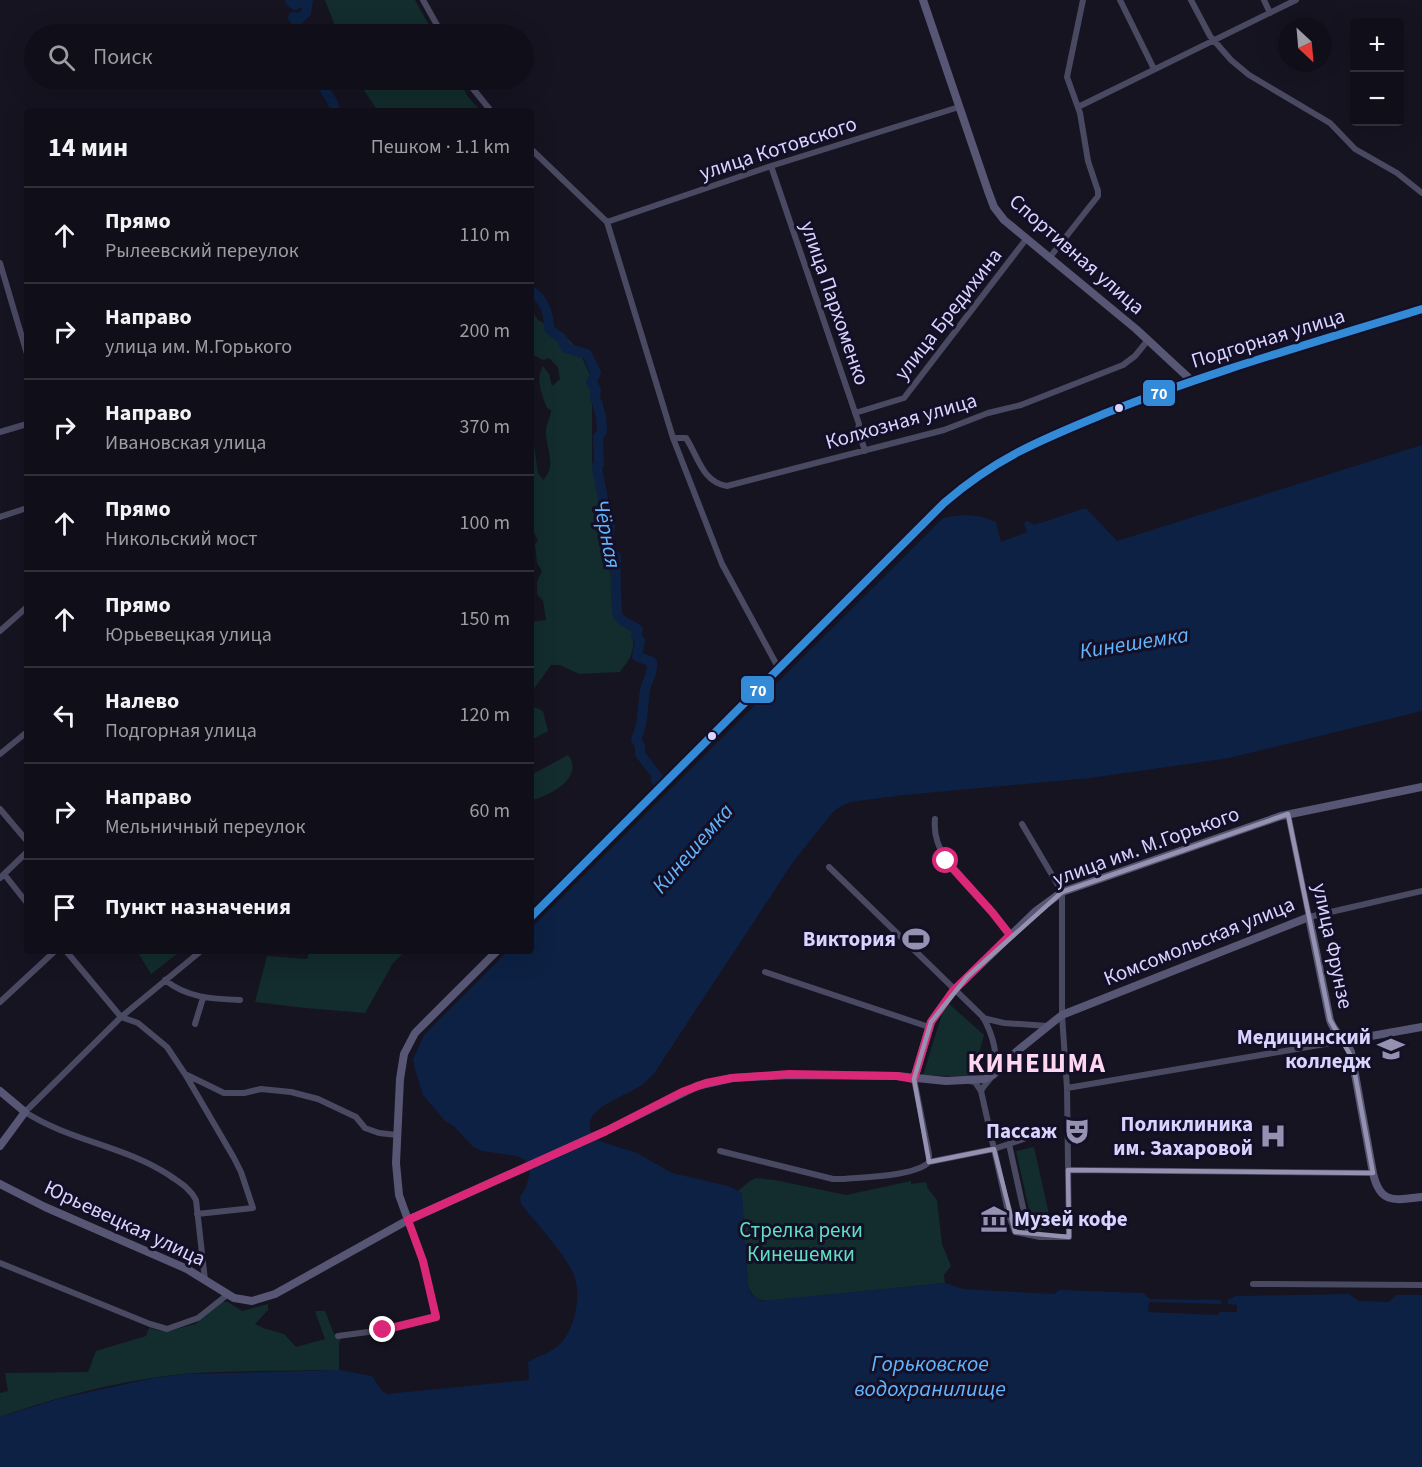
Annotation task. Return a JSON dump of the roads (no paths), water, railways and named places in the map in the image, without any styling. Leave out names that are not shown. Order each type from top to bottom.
[{"type":"street","points":[[423,0],[436,24]]},
{"type":"street","name":"Спортивная улица","points":[[923,0],[994,207],[1004,220],[1149,340],[1191,380]]},
{"type":"street","points":[[1050,257],[1098,196],[1088,161],[1083,125],[1066,77],[1083,0]]},
{"type":"street","points":[[1120,0],[1154,69]]},
{"type":"street","points":[[1191,0],[1213,40],[1250,75],[1330,123],[1355,149],[1397,173],[1422,193]]},
{"type":"street","points":[[1264,0],[1270,13]]},
{"type":"street","points":[[1078,107],[1296,0]]},
{"type":"street","points":[[474,90],[488,108]]},
{"type":"street","name":"улица Котовского","points":[[607,222],[771,166],[959,108]]},
{"type":"street","points":[[534,152],[607,222],[673,438],[722,564],[779,669]]},
{"type":"street","name":"улица Пархоменко","points":[[771,166],[859,424],[858,429],[865,451]]},
{"type":"street","name":"улица Бредихина","points":[[855,413],[904,398],[1027,238]]},
{"type":"street","points":[[0,263],[24,344]]},
{"type":"street","name":"Подгорная улица","points":[[534,914],[944,503],[981,473],[1038,441],[1191,380],[1422,309]]},
{"type":"street","name":"Колхозная улица","points":[[673,438],[686,438],[701,468],[709,478],[727,486],[944,430],[988,413],[1021,405],[1123,365],[1135,356],[1149,340]]},
{"type":"street","points":[[0,432],[24,425]]},
{"type":"street","points":[[0,517],[24,509]]},
{"type":"street","points":[[0,632],[24,610]]},
{"type":"street","points":[[0,754],[24,734]]},
{"type":"street","name":"улица им. М.Горького","points":[[929,1162],[914,1079],[929,1027],[953,991],[1036,911],[1062,892],[1288,814],[1422,787]]},
{"type":"street","points":[[0,809],[24,837]]},
{"type":"street","name":"улица Фрунзе","points":[[1288,814],[1330,1020],[1334,1031],[1349,1047],[1353,1058],[1372,1173],[1380,1193],[1393,1200],[1422,1197]]},
{"type":"street","points":[[934,819],[939,844],[946,861],[1010,935]]},
{"type":"street","points":[[970,1081],[975,1082],[981,1091],[1015,1232],[1069,1237],[1067,1088],[1062,1015],[1062,892],[1022,824]]},
{"type":"street","points":[[24,855],[2,876],[24,900]]},
{"type":"street","points":[[829,867],[953,991],[983,1017],[994,1046],[993,1075],[981,1091]]},
{"type":"street","name":"Комсомольская улица","points":[[993,1075],[1016,1052],[1062,1015],[1309,917],[1422,891]]},
{"type":"street","points":[[0,1002],[52,954]]},
{"type":"street","points":[[68,954],[121,1017],[138,1023],[167,1047],[241,1172],[253,1208],[197,1214]]},
{"type":"street","points":[[0,1146],[26,1112],[121,1017],[197,954]]},
{"type":"street","points":[[338,1336],[383,1330],[436,1317],[423,1261],[396,1183],[396,1135],[401,1071],[407,1045],[415,1033],[494,954]]},
{"type":"street","points":[[765,972],[929,1027]]},
{"type":"street","points":[[165,980],[172,986],[203,998],[240,1000]]},
{"type":"street","points":[[195,1024],[203,998]]},
{"type":"street","points":[[983,1017],[1004,1023],[1048,1026]]},
{"type":"street","points":[[1067,1088],[1422,1027]]},
{"type":"street","points":[[185,1074],[224,1093],[244,1093],[261,1089],[291,1092],[318,1099],[356,1117],[365,1128],[396,1135]]},
{"type":"street","name":"Юрьевецкая улица","points":[[0,1184],[45,1207],[187,1269],[227,1294],[243,1301],[252,1301],[275,1294],[408,1220],[606,1131],[690,1089],[715,1081],[789,1074],[897,1076],[914,1079],[970,1081],[993,1075]]},
{"type":"street","points":[[0,1091],[26,1112],[48,1125],[151,1163],[191,1190],[196,1200],[205,1280]]},
{"type":"street","points":[[720,1151],[833,1179],[844,1179],[911,1171],[924,1167],[929,1162],[994,1149],[1041,1133]]},
{"type":"street","points":[[1009,1144],[1029,1235]]},
{"type":"street","points":[[1068,1170],[1372,1173]]},
{"type":"street","points":[[0,1263],[167,1329],[198,1318],[227,1294]]},
{"type":"street","points":[[1254,1284],[1422,1285]]},
{"type":"water","points":[[1422,445],[1422,711],[1229,758],[1090,778],[904,795],[850,802],[841,806],[833,812],[793,862],[655,1072],[648,1080],[599,1110],[590,1123],[591,1132],[599,1141],[637,1153],[672,1173],[728,1186],[742,1193],[748,1285],[751,1294],[761,1301],[945,1283],[963,1289],[1054,1294],[1059,1290],[1143,1293],[1150,1299],[1227,1300],[1236,1296],[1349,1294],[1359,1301],[1389,1302],[1396,1295],[1422,1295],[1422,1467],[0,1467],[0,1417],[58,1399],[153,1378],[184,1374],[339,1370],[372,1376],[382,1391],[387,1394],[529,1380],[528,1362],[560,1344],[570,1330],[577,1302],[574,1275],[557,1248],[521,1204],[520,1197],[530,1173],[525,1160],[517,1156],[482,1151],[473,1147],[454,1126],[445,1121],[423,1095],[413,1059],[424,1035],[505,954],[534,954],[534,925],[943,518],[970,516],[983,517],[996,522],[1001,542],[1027,532],[1024,523],[1028,521],[1034,525],[1086,508],[1117,541]]},
{"type":"waterway","name":"Чёрная","points":[[290,0],[295,5],[306,0]]},
{"type":"waterway","name":"Чёрная","points":[[298,24],[293,17],[300,18],[306,13],[308,0]]},
{"type":"waterway","name":"Чёрная","points":[[325,90],[334,108]]},
{"type":"waterway","name":"Чёрная","points":[[534,293],[545,307],[549,329],[562,339],[566,348],[587,354],[596,373],[591,382],[596,390],[595,400],[601,416],[602,431],[598,437],[599,464],[597,468],[605,509],[603,518],[610,527],[611,550],[616,557],[618,616],[638,630],[636,635],[640,641],[637,656],[652,662],[652,671],[645,690],[636,739],[640,746],[640,754],[657,776],[658,783]]},
{"type":"place","name":"Виктория","points":[[916,939]]},
{"type":"place","name":"Медицинский колледж","points":[[1391,1049]]},
{"type":"place","name":"Пассаж","points":[[1077,1131]]},
{"type":"place","name":"Поликлиника им. Захаровой","points":[[1273,1136]]},
{"type":"place","name":"Музей кофе","points":[[994,1219]]},
{"type":"district","name":"КИНЕШМА","points":[[1037,1063]]},
{"type":"water label","name":"Кинешемка","points":[[1134,642]]},
{"type":"water label","name":"Кинешемка","points":[[692,848]]},
{"type":"water label","name":"Горьковское водохранилище","points":[[930,1376]]},
{"type":"park label","name":"Стрелка реки Кинешемки","points":[[801,1242]]}]
